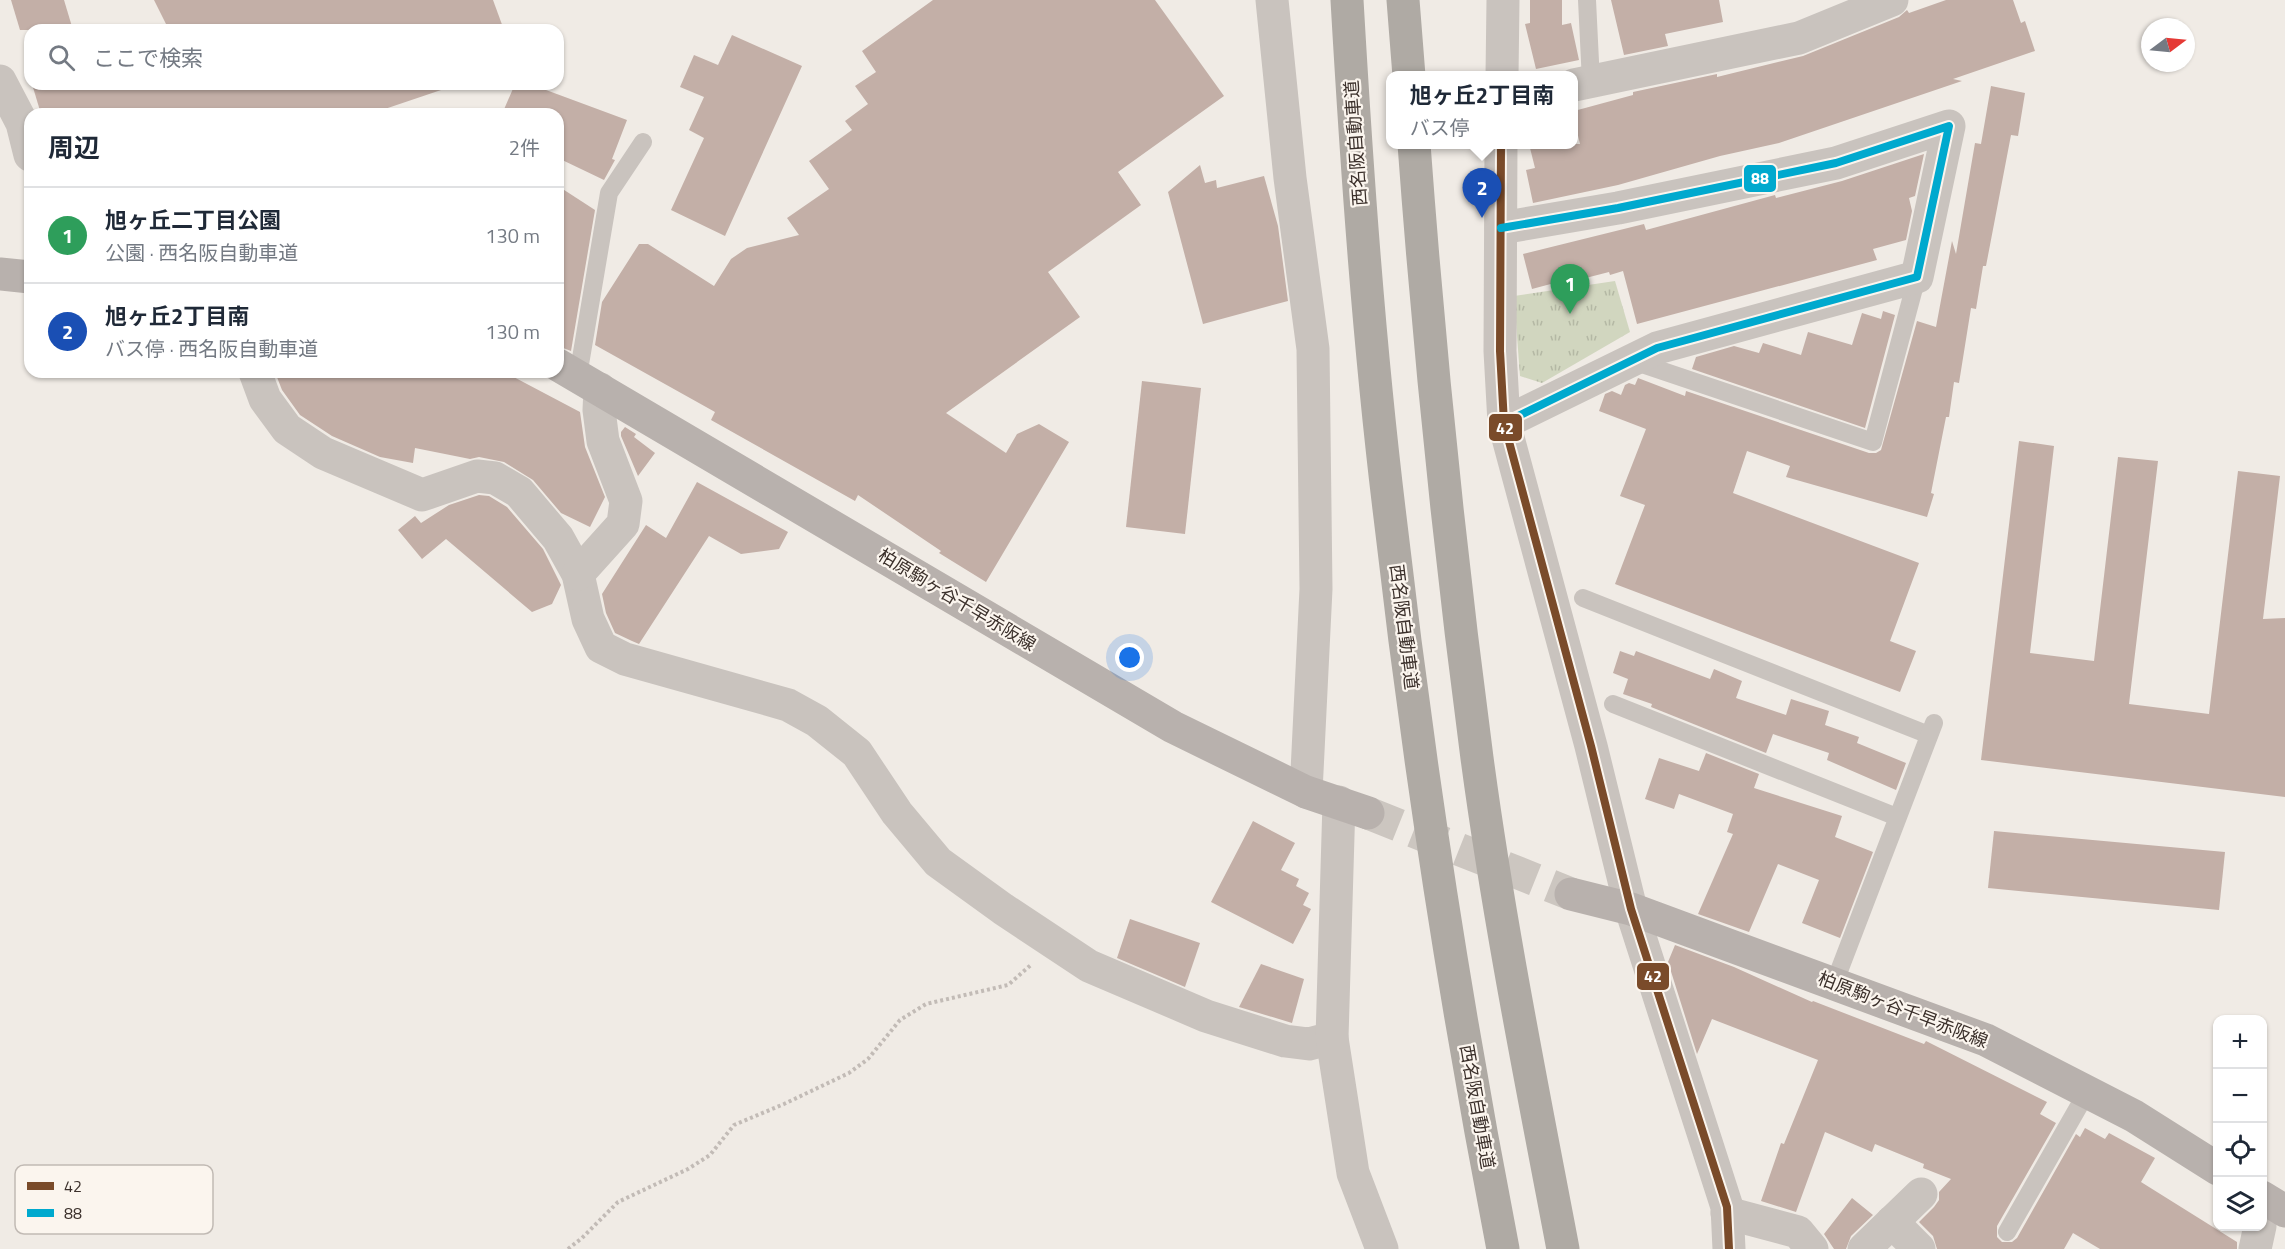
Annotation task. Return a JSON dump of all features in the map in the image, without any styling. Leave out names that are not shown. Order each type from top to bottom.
[{"type":"highway","name":"西名阪自動車道","points":[[1347,0],[1355,141],[1389,516],[1439,876],[1467,1052],[1503,1249]]},
{"type":"highway","points":[[1403,0],[1409,71]]},
{"type":"highway","points":[[1414,149],[1421,242],[1453,557],[1477,759],[1509,964],[1563,1249]]},
{"type":"main road","points":[[0,274],[24,277]]},
{"type":"main road","name":"柏原駒ヶ谷千早赤阪線","points":[[578,377],[1173,728],[1306,792],[1353,808]]},
{"type":"main road","name":"柏原駒ヶ谷千早赤阪線","points":[[1571,894],[1630,909],[1986,1040],[2134,1116],[2213,1165]]},
{"type":"street","points":[[1272,0],[1290,178],[1314,359],[1316,589],[1306,792]]},
{"type":"street","points":[[1502,71],[1503,0]]},
{"type":"street","points":[[1582,83],[1799,38],[1892,0]]},
{"type":"street","points":[[0,81],[24,131]]},
{"type":"street","points":[[1501,228],[1618,208],[1836,163],[1949,126],[1917,277],[1657,348],[1504,423]]},
{"type":"street","points":[[1501,149],[1500,351],[1504,423],[1591,746],[1630,909],[1724,1197],[1729,1249]]},
{"type":"street","points":[[578,377],[599,410],[603,441],[626,501],[622,524],[578,574]]},
{"type":"street","points":[[257,378],[265,399],[287,429],[323,453],[422,495],[477,476],[495,478],[519,492],[558,538],[578,574],[588,619],[601,647],[625,659],[788,705],[817,721],[856,753],[897,813],[938,862],[1089,966],[1206,1016],[1285,1041],[1309,1044],[1332,1038]]},
{"type":"street","points":[[1353,808],[1332,1038],[1353,1173],[1382,1249]]},
{"type":"street","points":[[1864,1249],[1921,1194]]},
{"type":"street","points":[[1727,1213],[1798,1232],[1812,1249]]},
{"type":"street","points":[[1892,1222],[1919,1249]]},
{"type":"street","points":[[2255,1249],[2260,1231]]},
{"type":"lane","points":[[1582,83],[1587,0]]},
{"type":"lane","points":[[578,377],[609,193],[643,142]]},
{"type":"lane","points":[[1633,360],[1873,442],[1917,277]]},
{"type":"lane","points":[[1583,598],[1931,729],[1834,984]]},
{"type":"lane","points":[[1613,704],[1898,817]]},
{"type":"lane","points":[[2007,1232],[2087,1092]]},
{"type":"path","points":[[568,1249],[618,1202],[688,1169],[710,1155],[734,1125],[849,1073],[868,1059],[900,1020],[926,1004],[1008,984],[1055,944]]},
{"type":"green space","points":[[1615,281],[1630,332],[1542,383],[1520,376],[1514,296]]},
{"type":"building","points":[[11,0],[64,0],[71,24],[24,24],[24,30],[20,30]]},
{"type":"building","points":[[154,0],[493,0],[502,24],[166,24]]},
{"type":"building","points":[[933,0],[1155,0],[1224,96],[1118,172],[1141,205],[1048,272],[1080,317],[946,413],[1006,453],[1017,434],[1039,424],[1069,442],[986,582],[939,553],[941,551],[858,495],[855,501],[711,420],[715,412],[595,345],[602,302],[639,244],[648,244],[714,286],[731,259],[747,248],[799,235],[787,218],[829,189],[809,161],[852,130],[845,121],[868,104],[855,86],[876,72],[862,51]]},
{"type":"building","points":[[1530,0],[1562,0],[1562,25],[1571,23],[1579,60],[1536,69],[1525,24],[1530,23]]},
{"type":"building","points":[[1611,0],[1719,0],[1723,22],[1665,34],[1668,46],[1624,55]]},
{"type":"building","points":[[1946,0],[2013,0],[2021,23],[2025,21],[2035,51],[1953,79],[1962,81],[1779,143],[1720,156],[1618,185],[1533,203],[1526,170],[1535,168],[1530,149],[1578,149],[1578,144],[1580,144],[1578,110],[1633,95],[1633,92],[1717,74],[1717,77],[1803,56],[1899,17],[1907,10],[1909,13]]},
{"type":"building","points":[[732,35],[802,66],[725,236],[671,210],[704,138],[689,130],[704,97],[680,87],[694,55],[718,65]]},
{"type":"building","points":[[1991,86],[2025,93],[2018,136],[2011,135],[1976,309],[1971,308],[1959,383],[1954,382],[1949,417],[1946,417],[1931,493],[1934,494],[1927,517],[1786,477],[1790,466],[1747,451],[1733,493],[1919,563],[1890,641],[1916,651],[1900,692],[1615,584],[1645,505],[1620,496],[1646,429],[1599,411],[1605,394],[1612,391],[1621,395],[1625,385],[1629,383],[1635,385],[1638,378],[1685,396],[1686,391],[1869,453],[1881,450],[1917,321],[1936,327],[1952,241],[1956,254],[1975,143],[1981,144]]},
{"type":"building","points":[[34,90],[441,90],[388,108],[39,108]]},
{"type":"building","points":[[512,90],[546,90],[627,120],[612,159],[615,160],[604,180],[564,161],[564,108],[505,108]]},
{"type":"building","points":[[1924,154],[1915,196],[1909,198],[1912,211],[1906,240],[1873,249],[1877,260],[1637,324],[1623,271],[1610,275],[1609,272],[1574,281],[1573,278],[1532,289],[1523,254],[1644,224],[1646,230],[1775,195],[1776,198],[1842,181]]},
{"type":"building","points":[[1200,165],[1205,183],[1216,180],[1217,188],[1264,176],[1278,226],[1288,301],[1203,324],[1168,192]]},
{"type":"building","points":[[564,190],[595,210],[571,351],[564,348]]},
{"type":"building","points":[[1883,311],[1895,315],[1865,428],[1692,369],[1696,357],[1734,346],[1759,353],[1763,343],[1801,355],[1808,332],[1852,345],[1862,313],[1881,319]]},
{"type":"building","points":[[277,378],[516,378],[580,412],[585,447],[605,497],[590,527],[561,513],[533,480],[504,462],[479,457],[470,459],[415,448],[413,463],[380,457],[332,436],[300,415],[282,390]]},
{"type":"building","points":[[1142,381],[1201,388],[1185,534],[1126,527]]},
{"type":"building","points":[[625,427],[636,434],[634,437],[655,453],[638,476],[621,436]]},
{"type":"building","points":[[2019,441],[2054,446],[2030,653],[2094,661],[2118,457],[2158,461],[2129,704],[2209,714],[2238,471],[2280,476],[2263,619],[2285,618],[2285,797],[1981,760]]},
{"type":"building","points":[[697,482],[788,532],[779,549],[741,554],[709,536],[639,644],[615,633],[606,613],[602,594],[646,525],[666,538]]},
{"type":"building","points":[[479,495],[489,496],[507,507],[543,549],[561,585],[552,604],[532,612],[446,539],[422,559],[398,530],[415,516],[421,523],[449,505]]},
{"type":"building","points":[[1620,651],[1634,656],[1636,651],[1710,679],[1714,669],[1742,681],[1736,698],[1786,715],[1791,699],[1829,711],[1825,725],[1859,737],[1857,743],[1906,763],[1896,790],[1827,760],[1829,753],[1773,734],[1766,753],[1651,707],[1652,704],[1623,694],[1628,679],[1613,673]]},
{"type":"building","points":[[1706,753],[1759,774],[1754,788],[1842,816],[1835,837],[1873,852],[1840,938],[1802,923],[1819,880],[1778,864],[1749,932],[1698,914],[1733,834],[1727,832],[1733,814],[1679,794],[1674,809],[1645,799],[1659,758],[1699,771]]},
{"type":"building","points":[[1253,821],[1295,843],[1281,870],[1299,879],[1296,886],[1309,893],[1303,905],[1311,909],[1293,944],[1211,902]]},
{"type":"building","points":[[1994,831],[2225,852],[2219,910],[1988,888]]},
{"type":"building","points":[[1130,919],[1200,943],[1185,987],[1117,958]]},
{"type":"building","points":[[1675,945],[1734,967],[1812,1002],[1924,1044],[1926,1041],[2047,1102],[2040,1114],[2056,1123],[1997,1226],[1997,1237],[2002,1242],[2012,1242],[2017,1238],[2076,1134],[2080,1137],[2085,1128],[2105,1139],[2109,1133],[2155,1158],[2141,1182],[2213,1227],[2213,1231],[2219,1231],[2237,1242],[2237,1249],[2100,1249],[2073,1233],[2064,1249],[1937,1249],[1933,1236],[1919,1222],[1934,1207],[1939,1200],[1939,1192],[1951,1179],[1923,1168],[1924,1164],[1875,1144],[1872,1152],[1825,1132],[1796,1212],[1761,1201],[1781,1143],[1784,1144],[1818,1060],[1712,1019],[1697,1054],[1668,962]]},
{"type":"building","points":[[1261,964],[1304,979],[1292,1023],[1239,1007]]},
{"type":"building","points":[[1852,1198],[1873,1215],[1851,1236],[1846,1249],[1834,1249],[1824,1234]]},
{"type":"tunnel","points":[[1368,813],[1571,894]]},
{"type":"transit line","name":"88","points":[[1501,228],[1618,208],[1836,163],[1949,126],[1917,277],[1657,348],[1504,423]]},
{"type":"transit line","name":"42","points":[[1501,149],[1500,351],[1504,423],[1591,746],[1631,909],[1727,1207],[1729,1249]]},
{"type":"place","name":"旭ヶ丘2丁目南","points":[[1482,218]]},
{"type":"place","name":"旭ヶ丘二丁目公園","points":[[1570,314]]}]
